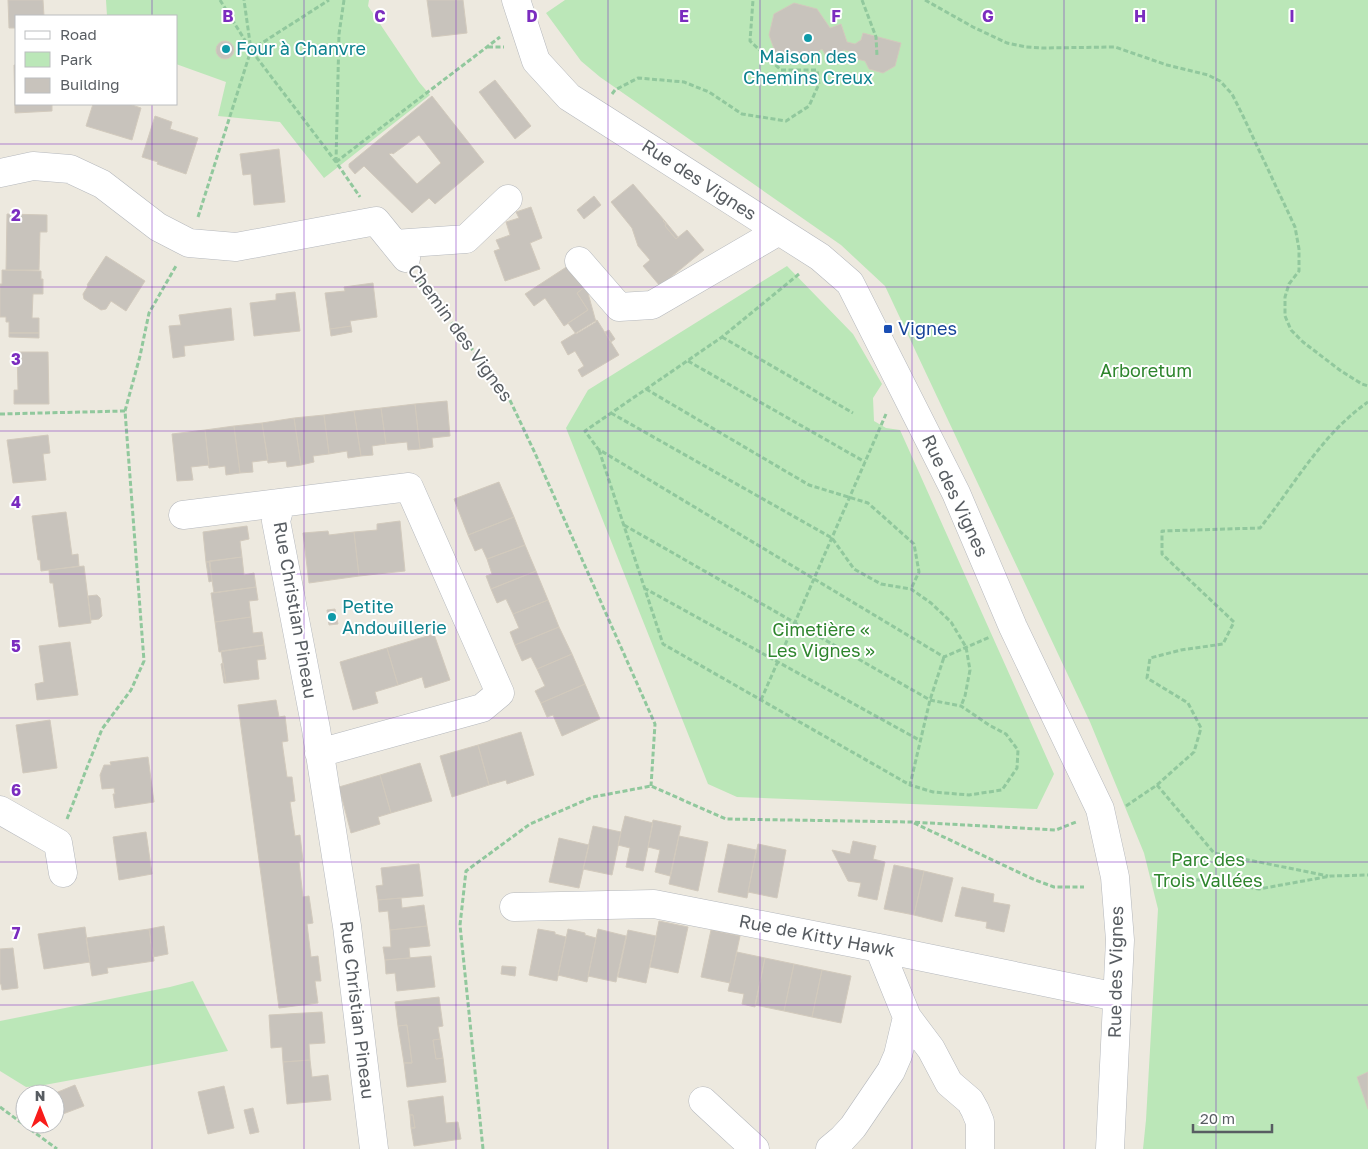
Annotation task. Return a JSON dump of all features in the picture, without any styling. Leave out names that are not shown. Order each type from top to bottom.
[{"type":"street","name":"Rue des Vignes","points":[[516,0],[536,62],[569,97],[820,257],[850,283],[956,494],[1014,627],[1100,809],[1115,877],[1120,940],[1110,1149]]},
{"type":"street","points":[[0,172],[33,166],[70,169],[102,184],[158,227],[189,243],[236,247],[376,221],[400,251],[466,239],[508,199]]},
{"type":"street","points":[[579,261],[618,307],[652,305],[779,231]]},
{"type":"street","name":"Rue Christian Pineau","points":[[319,753],[482,708],[500,692],[409,486],[281,503],[276,520],[316,729],[319,753],[347,926],[374,1149]]},
{"type":"street","points":[[183,515],[281,503]]},
{"type":"street","points":[[0,810],[58,843],[64,873]]},
{"type":"street","name":"Rue de Kitty Hawk","points":[[514,907],[654,904],[1117,997]]},
{"type":"street","points":[[879,948],[907,1017],[932,1050],[949,1083],[970,1101],[975,1110],[980,1122],[980,1149]]},
{"type":"street","points":[[830,1149],[853,1127],[891,1071],[898,1055],[907,1017]]},
{"type":"street","points":[[702,1101],[755,1149]]},
{"type":"path","points":[[220,0],[251,50],[336,162],[376,221]]},
{"type":"path","points":[[58,843],[102,729],[131,690],[144,661],[125,411],[149,313],[189,243],[251,50],[244,0]]},
{"type":"path","points":[[251,50],[329,0]]},
{"type":"path","points":[[336,162],[339,34],[344,0]]},
{"type":"path","points":[[600,116],[615,90],[638,78],[684,82],[709,92],[742,114],[786,121],[809,106],[819,84],[817,70],[781,70],[750,41],[753,0]]},
{"type":"path","points":[[862,0],[876,37],[877,56]]},
{"type":"path","points":[[925,0],[973,27],[1007,43],[1042,48],[1115,47],[1167,65],[1208,74],[1220,81],[1232,94],[1295,227],[1300,249],[1299,271],[1289,284],[1284,297],[1285,316],[1291,330],[1303,342],[1341,371],[1368,386]]},
{"type":"path","points":[[336,162],[501,37]]},
{"type":"path","points":[[486,48],[505,48]]},
{"type":"path","name":"Chemin des Vignes","points":[[400,251],[413,273],[507,394],[534,451],[654,724],[651,786],[726,819],[911,822]]},
{"type":"path","points":[[624,524],[930,700],[961,706],[1006,734],[1018,750],[1017,768],[1002,790],[969,795],[933,792],[910,785],[663,644],[598,449],[586,431],[722,337],[820,257]]},
{"type":"path","points":[[722,337],[853,413]]},
{"type":"path","points":[[688,361],[865,462]]},
{"type":"path","points":[[761,700],[900,382]]},
{"type":"path","points":[[646,389],[808,485],[850,496],[868,503],[914,544],[919,572],[911,589]]},
{"type":"path","points":[[911,822],[1056,830],[1100,809],[1126,806],[1158,786],[1194,752],[1201,728],[1188,703],[1147,678],[1150,658],[1182,650],[1223,644],[1234,622],[1162,554],[1162,531],[1260,528],[1302,470],[1331,435],[1356,410],[1368,402]]},
{"type":"path","points":[[0,414],[125,411]]},
{"type":"path","points":[[611,413],[832,538],[854,568],[881,584],[911,589],[931,603],[951,622],[966,647],[970,670],[961,706]]},
{"type":"path","points":[[598,449],[944,657]]},
{"type":"path","points":[[644,588],[921,741]]},
{"type":"path","points":[[910,785],[930,700],[944,657],[1014,627]]},
{"type":"path","points":[[1158,786],[1214,853],[1331,876]]},
{"type":"path","points":[[911,822],[1035,880],[1054,887],[1084,887]]},
{"type":"path","points":[[1159,877],[1259,889],[1331,876],[1368,875]]},
{"type":"path","points":[[0,1107],[57,1149]]},
{"type":"green space","points":[[106,0],[369,0],[368,6],[419,82],[430,95],[324,178],[280,122],[218,116],[226,82],[178,65],[178,15],[107,15]]},
{"type":"green space","name":"Arboretum","points":[[565,0],[1368,0],[1368,1149],[1143,1149],[1158,909],[1144,853],[1090,722],[885,286],[841,245],[600,77],[581,61],[546,13]]},
{"type":"green space","name":"Cimetière « Les Vignes »","points":[[787,266],[853,334],[882,384],[873,398],[874,421],[886,428],[900,430],[1054,774],[1037,809],[737,797],[708,784],[566,428],[588,390]]},
{"type":"green space","points":[[193,981],[228,1051],[50,1084],[21,1084],[0,1071],[0,1021]]},
{"type":"building","points":[[8,0],[43,0],[44,15],[15,15],[15,28],[9,28]]},
{"type":"building","points":[[427,0],[463,0],[467,33],[432,37]]},
{"type":"building","name":"Maison des Chemins Creux","points":[[794,3],[817,9],[830,28],[841,24],[847,42],[855,44],[861,40],[863,33],[901,43],[895,66],[883,73],[869,69],[865,61],[857,59],[853,52],[844,50],[828,59],[822,49],[802,61],[776,54],[769,35],[774,14]]},
{"type":"building","name":"Four à Chanvre","points":[[225,41],[231,44],[234,50],[231,56],[225,59],[219,56],[216,50],[219,44]]},
{"type":"building","points":[[14,65],[15,105],[52,105],[52,111],[15,113]]},
{"type":"building","points":[[495,80],[531,126],[515,139],[479,92]]},
{"type":"building","points":[[432,96],[484,162],[435,204],[429,198],[412,213],[364,166],[355,174],[349,167],[349,164]],"holes":[[[419,135],[441,163],[417,184],[389,154],[393,154]]]},
{"type":"building","points":[[93,105],[132,105],[141,108],[132,140],[86,126]]},
{"type":"building","points":[[155,116],[172,122],[170,129],[198,138],[186,174],[142,157]]},
{"type":"building","points":[[279,149],[285,202],[254,205],[251,174],[243,175],[240,154]]},
{"type":"building","points":[[633,184],[664,220],[665,226],[676,239],[687,230],[704,250],[660,286],[643,266],[650,260],[638,246],[632,228],[611,202]]},
{"type":"building","points":[[594,196],[601,205],[584,219],[577,210]]},
{"type":"building","points":[[531,207],[542,238],[530,243],[540,269],[505,281],[494,251],[500,249],[496,240],[510,235],[506,222],[519,218],[516,212]]},
{"type":"building","points":[[7,214],[47,215],[47,232],[40,232],[39,270],[6,270]]},
{"type":"building","points":[[664,220],[678,237],[676,239],[665,226]]},
{"type":"building","points":[[106,256],[145,281],[126,311],[111,301],[106,309],[101,310],[84,299],[83,294],[87,285]]},
{"type":"building","points":[[571,264],[586,286],[577,293],[588,310],[564,326],[545,298],[534,306],[525,294]]},
{"type":"building","points":[[2,270],[41,271],[43,294],[33,294],[32,318],[39,318],[39,333],[9,333],[9,322],[6,322],[6,317],[0,317]]},
{"type":"building","points":[[373,283],[377,317],[350,321],[351,326],[330,329],[325,293],[345,291],[344,287]]},
{"type":"building","points":[[586,286],[596,322],[576,334],[568,323],[588,310],[577,293]]},
{"type":"building","points":[[295,292],[300,331],[254,336],[250,303],[276,300],[276,294]]},
{"type":"building","points":[[231,308],[234,340],[184,346],[185,356],[173,358],[169,326],[181,325],[179,315]]},
{"type":"building","points":[[597,320],[619,355],[582,377],[578,370],[584,366],[575,351],[568,355],[561,342]]},
{"type":"building","points":[[351,326],[352,332],[331,336],[330,329]]},
{"type":"building","points":[[609,330],[615,339],[611,342],[605,332]]},
{"type":"building","points":[[9,333],[39,333],[39,338],[9,337]]},
{"type":"building","points":[[17,352],[48,352],[49,404],[14,404],[14,390],[18,390]]},
{"type":"building","points":[[447,401],[450,436],[432,438],[433,447],[420,449],[415,404]]},
{"type":"building","points":[[415,404],[420,449],[408,450],[407,442],[386,444],[381,408]]},
{"type":"building","points":[[381,408],[386,444],[372,446],[373,455],[361,456],[354,411]]},
{"type":"building","points":[[354,411],[361,456],[348,458],[347,451],[329,454],[324,415]]},
{"type":"building","points":[[324,415],[329,454],[313,456],[314,462],[301,465],[294,418]]},
{"type":"building","points":[[294,418],[301,465],[287,467],[286,461],[268,463],[262,423]]},
{"type":"building","points":[[262,423],[268,460],[252,462],[253,472],[240,473],[234,426]]},
{"type":"building","points":[[234,426],[240,473],[226,475],[225,466],[209,468],[205,430]]},
{"type":"building","points":[[205,430],[209,465],[191,467],[193,480],[177,481],[172,434]]},
{"type":"building","points":[[48,435],[50,453],[43,454],[46,480],[13,483],[7,440]]},
{"type":"building","points":[[499,482],[514,517],[468,535],[454,499]]},
{"type":"building","points":[[66,512],[72,555],[78,554],[79,566],[41,571],[32,516]]},
{"type":"building","points":[[514,517],[525,545],[487,559],[482,548],[475,551],[468,535]]},
{"type":"building","points":[[400,521],[405,571],[359,576],[354,532],[377,530],[377,524]]},
{"type":"building","points":[[247,526],[249,539],[240,541],[242,557],[206,562],[203,532]]},
{"type":"building","points":[[328,531],[329,535],[354,532],[359,576],[309,583],[303,533]]},
{"type":"building","points":[[525,545],[536,571],[491,589],[486,576],[492,574],[487,559]]},
{"type":"building","points":[[242,557],[244,575],[254,573],[256,587],[214,593],[209,561]]},
{"type":"building","points":[[206,562],[210,562],[212,581],[209,582]]},
{"type":"building","points":[[84,566],[91,623],[59,627],[53,583],[50,583],[49,570]]},
{"type":"building","points":[[536,571],[548,600],[513,614],[506,599],[497,603],[491,589]]},
{"type":"building","points":[[256,587],[258,600],[249,601],[251,617],[215,622],[211,593]]},
{"type":"building","points":[[97,595],[100,598],[102,616],[99,619],[91,620],[88,596]]},
{"type":"building","points":[[548,600],[559,627],[515,645],[510,632],[519,628],[513,614]]},
{"type":"building","name":"Petite Andouillerie","points":[[335,609],[338,624],[329,625],[327,610]]},
{"type":"building","points":[[251,617],[253,633],[262,632],[264,645],[219,652],[215,622]]},
{"type":"building","points":[[559,627],[572,654],[537,669],[531,657],[522,661],[515,645]]},
{"type":"building","points":[[434,634],[450,680],[425,688],[422,677],[398,685],[387,648]]},
{"type":"building","points":[[70,642],[78,695],[37,700],[35,684],[44,682],[39,646]]},
{"type":"building","points":[[264,645],[266,659],[257,660],[259,679],[226,683],[221,651]]},
{"type":"building","points":[[387,648],[398,685],[375,692],[378,703],[353,710],[340,662]]},
{"type":"building","points":[[572,654],[585,684],[541,703],[535,691],[545,686],[537,669]]},
{"type":"building","points":[[223,663],[226,683],[224,683],[221,664]]},
{"type":"building","points":[[585,684],[600,719],[562,736],[553,715],[547,717],[541,703]]},
{"type":"building","points":[[276,700],[279,717],[285,716],[288,741],[282,742],[287,777],[292,777],[295,801],[290,802],[295,836],[300,835],[303,861],[299,862],[303,897],[309,896],[313,923],[307,924],[311,957],[318,956],[321,981],[315,981],[318,1003],[279,1008],[238,705]]},
{"type":"building","points":[[50,720],[57,768],[23,773],[16,725]]},
{"type":"building","points":[[521,732],[534,775],[507,784],[506,780],[489,785],[478,745]]},
{"type":"building","points":[[478,745],[489,785],[452,797],[440,756]]},
{"type":"building","points":[[148,757],[154,802],[115,808],[114,788],[102,789],[100,775],[104,765],[111,765],[110,762]]},
{"type":"building","points":[[420,763],[432,801],[391,813],[380,775]]},
{"type":"building","points":[[380,775],[391,813],[378,817],[380,824],[351,833],[339,787]]},
{"type":"building","points":[[625,816],[653,823],[643,871],[626,867],[630,848],[618,845]]},
{"type":"building","points":[[653,820],[681,826],[670,876],[655,872],[660,850],[648,847]]},
{"type":"building","points":[[593,826],[621,832],[612,875],[583,869]]},
{"type":"building","points":[[146,832],[152,874],[119,880],[113,837]]},
{"type":"building","points":[[679,836],[708,842],[698,891],[669,884]]},
{"type":"building","points":[[559,838],[589,845],[579,888],[549,882]]},
{"type":"building","points":[[853,841],[876,846],[873,859],[885,862],[877,900],[858,896],[861,883],[848,881],[832,850],[850,854]]},
{"type":"building","points":[[728,844],[756,850],[747,898],[718,892]]},
{"type":"building","points":[[758,844],[786,850],[777,898],[748,892]]},
{"type":"building","points":[[419,864],[423,896],[378,900],[376,886],[383,885],[381,868]]},
{"type":"building","points":[[894,865],[924,871],[914,915],[884,909]]},
{"type":"building","points":[[924,871],[953,878],[942,922],[914,915]]},
{"type":"building","points":[[962,887],[994,894],[993,902],[1010,905],[1004,932],[986,928],[987,922],[955,916]]},
{"type":"building","points":[[401,898],[402,908],[424,905],[427,926],[390,930],[388,911],[379,912],[378,900]]},
{"type":"building","points":[[659,921],[688,927],[678,973],[650,967]]},
{"type":"building","points":[[164,926],[168,954],[153,957],[149,929]]},
{"type":"building","points":[[427,926],[430,946],[409,948],[410,958],[385,960],[383,947],[391,947],[390,930]]},
{"type":"building","points":[[85,927],[90,962],[44,969],[38,934]]},
{"type":"building","points":[[149,929],[154,961],[107,968],[108,973],[92,976],[86,938]]},
{"type":"building","points":[[538,929],[555,932],[555,934],[566,937],[557,981],[529,975]]},
{"type":"building","points":[[568,929],[596,938],[587,982],[558,975]]},
{"type":"building","points":[[598,929],[626,936],[616,982],[588,976]]},
{"type":"building","points":[[628,930],[656,936],[646,983],[618,977]]},
{"type":"building","points":[[711,930],[740,936],[730,983],[701,977]]},
{"type":"building","points":[[13,948],[18,988],[2,990],[0,984],[0,949]]},
{"type":"building","points":[[737,952],[765,958],[755,1007],[742,1004],[744,994],[728,991]]},
{"type":"building","points":[[431,956],[435,987],[397,991],[395,973],[386,974],[385,960]]},
{"type":"building","points":[[765,958],[794,964],[784,1011],[755,1005]]},
{"type":"building","points":[[794,964],[822,970],[812,1017],[784,1011]]},
{"type":"building","points":[[502,966],[516,967],[515,976],[501,974]]},
{"type":"building","points":[[822,970],[851,976],[841,1023],[812,1017]]},
{"type":"building","points":[[439,997],[443,1026],[438,1027],[440,1039],[433,1040],[436,1059],[443,1058],[446,1082],[407,1087],[404,1063],[412,1063],[407,1025],[398,1026],[395,1002]]},
{"type":"building","points":[[322,1012],[325,1043],[309,1044],[310,1060],[283,1062],[282,1047],[271,1048],[269,1015]]},
{"type":"building","points":[[407,1025],[412,1063],[404,1063],[398,1026]]},
{"type":"building","points":[[440,1039],[443,1058],[436,1059],[433,1040]]},
{"type":"building","points":[[310,1060],[312,1077],[328,1075],[331,1100],[287,1104],[283,1062]]},
{"type":"building","points":[[1368,1072],[1368,1109],[1357,1077]]},
{"type":"building","points":[[75,1085],[84,1106],[65,1113],[65,1089]]},
{"type":"building","points":[[224,1086],[234,1128],[208,1134],[198,1092]]},
{"type":"building","points":[[443,1096],[446,1123],[458,1122],[461,1139],[414,1146],[411,1128],[415,1128],[413,1115],[410,1115],[408,1101]]},
{"type":"building","points":[[253,1108],[259,1132],[250,1134],[244,1110]]},
{"type":"building","points":[[410,1115],[413,1115],[415,1128],[411,1128]]},
{"type":"place","name":"Maison des Chemins Creux","points":[[808,38]]},
{"type":"place","name":"Four à Chanvre","points":[[226,49]]},
{"type":"place","name":"Vignes","points":[[888,329]]},
{"type":"place","name":"Petite Andouillerie","points":[[332,617]]},
{"type":"park label","name":"Parc des Trois Vallées","points":[[1208,870]]}]
